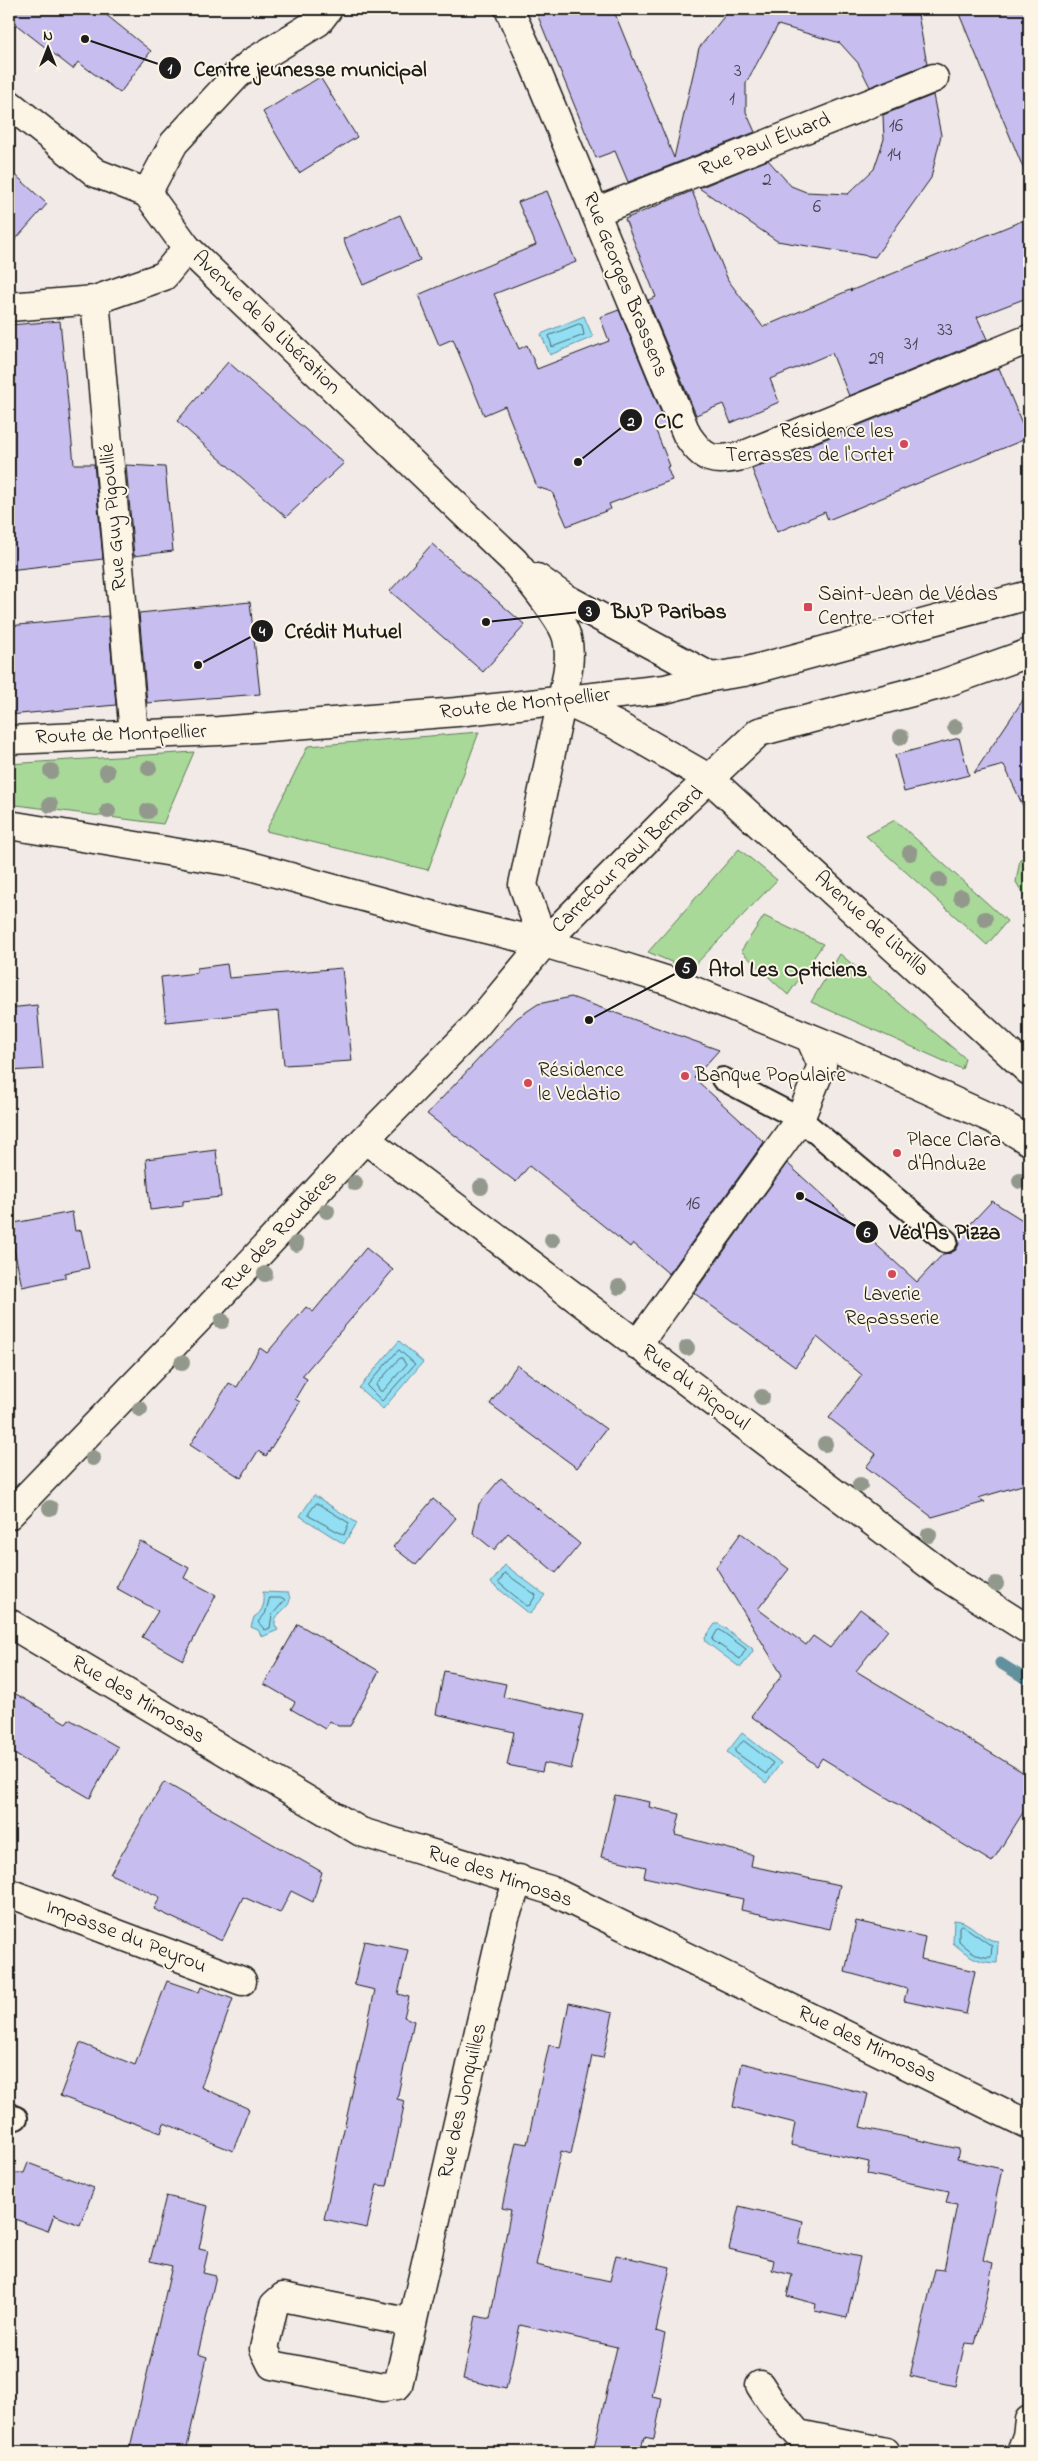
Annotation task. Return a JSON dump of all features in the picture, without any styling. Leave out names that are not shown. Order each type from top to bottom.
[{"type":"street","points":[[9,104],[96,173],[146,193],[174,142],[236,76],[251,63],[323,16],[343,9]]},
{"type":"street","name":"Rue Georges Brassens","points":[[509,9],[533,62],[687,435],[699,453],[719,460],[742,456],[1018,343]]},
{"type":"street","name":"Rue Paul Éluard","points":[[595,212],[934,78]]},
{"type":"street","name":"Avenue de la Libération","points":[[146,193],[187,248],[514,561],[566,598],[711,677]]},
{"type":"street","points":[[9,308],[95,300],[164,276],[187,248]]},
{"type":"street","name":"Rue Guy Pigoullié","points":[[95,300],[134,734]]},
{"type":"street","name":"Avenue de la Libération","points":[[514,561],[549,606],[567,636],[569,661],[562,700]]},
{"type":"street","name":"Route de Montpellier","points":[[9,740],[229,730],[456,712],[665,689],[711,677],[744,672],[1029,595]]},
{"type":"street","name":"Carrefour Paul Bernard","points":[[710,779],[616,725],[562,700],[523,885],[544,943],[682,804],[710,779],[759,732],[939,685],[1029,654]]},
{"type":"street","name":"Avenue de Librilla","points":[[710,779],[1029,1071]]},
{"type":"street","points":[[9,825],[239,863],[452,921],[544,943],[672,982],[810,1038],[995,1120],[1029,1141]]},
{"type":"street","name":"Rue des Roudères","points":[[9,1515],[207,1310],[365,1139],[473,1030],[544,943]]},
{"type":"street","points":[[637,1345],[800,1119],[822,1066],[810,1038]]},
{"type":"street","name":"Rue du Picpoul","points":[[365,1139],[946,1577],[1029,1630]]},
{"type":"street","name":"Rue des Mimosas","points":[[9,1622],[361,1832],[550,1890],[1029,2125]]},
{"type":"street","name":"Rue des Jonquilles","points":[[412,2324],[283,2297],[274,2306],[264,2349],[272,2365],[383,2387],[398,2384],[412,2324],[505,1917],[519,1879]]},
{"type":"street","name":"Impasse du Peyrou","points":[[9,1893],[242,1981]]},
{"type":"street","points":[[760,2384],[771,2402],[798,2434],[886,2452]]},
{"type":"street","points":[[1021,2452],[1028,2436],[1029,2420]]},
{"type":"lane","points":[[723,1079],[800,1119],[946,1241]]},
{"type":"green space","points":[[479,732],[428,870],[266,831],[308,746]]},
{"type":"green space","points":[[194,752],[163,824],[9,804],[9,764]]},
{"type":"green space","points":[[895,820],[1007,921],[987,945],[866,836]]},
{"type":"green space","points":[[739,849],[777,880],[690,970],[648,952]]},
{"type":"green space","points":[[1029,857],[1029,904],[1016,882],[1020,859]]},
{"type":"green space","points":[[764,916],[823,944],[788,995],[741,951]]},
{"type":"green space","points":[[840,954],[965,1058],[962,1069],[811,1002]]},
{"type":"water","points":[[584,316],[593,337],[550,355],[541,334]]},
{"type":"water","points":[[399,1341],[423,1362],[383,1409],[359,1388]]},
{"type":"water","points":[[314,1495],[357,1523],[344,1544],[300,1516]]},
{"type":"water","points":[[505,1565],[545,1595],[530,1614],[491,1583]]},
{"type":"water","points":[[263,1592],[288,1593],[290,1601],[275,1620],[278,1630],[262,1637],[258,1630],[251,1627],[254,1617],[263,1606]]},
{"type":"water","points":[[715,1624],[719,1624],[752,1648],[753,1651],[742,1666],[738,1666],[706,1642],[705,1638]]},
{"type":"water","points":[[742,1733],[781,1763],[766,1783],[727,1752]]},
{"type":"water","points":[[954,1920],[966,1923],[986,1938],[998,1941],[997,1963],[984,1962],[973,1958],[953,1943]]},
{"type":"building","points":[[9,9],[99,9],[151,51],[120,93],[78,62],[73,69],[9,19]]},
{"type":"building","points":[[535,9],[613,9],[674,158],[699,48],[730,9],[917,9],[927,64],[870,87],[858,63],[840,43],[778,25],[746,83],[746,112],[755,132],[628,182],[615,151],[596,158]]},
{"type":"building","points":[[957,9],[1029,9],[1029,182]]},
{"type":"building","points":[[320,77],[357,137],[299,173],[263,112]]},
{"type":"building","points":[[933,95],[941,135],[931,178],[875,257],[777,241],[699,188],[768,160],[791,186],[806,192],[848,194],[874,169],[884,139],[883,115]]},
{"type":"building","points":[[9,169],[47,204],[9,247]]},
{"type":"building","points":[[547,191],[576,262],[494,294],[519,349],[527,345],[537,369],[609,341],[600,317],[619,310],[667,427],[656,431],[670,466],[667,467],[672,480],[609,504],[611,509],[567,526],[552,492],[537,487],[505,406],[484,415],[453,339],[439,345],[418,295],[536,245],[518,202]]},
{"type":"building","points":[[692,191],[728,280],[763,327],[1029,218],[1029,297],[977,317],[987,339],[849,396],[832,353],[770,379],[779,402],[731,423],[723,404],[696,415],[648,300],[656,297],[625,219]]},
{"type":"building","points":[[400,215],[420,260],[363,285],[343,239]]},
{"type":"building","points":[[60,321],[74,464],[94,464],[103,559],[9,570],[9,325]]},
{"type":"building","points":[[228,362],[344,463],[286,517],[177,421]]},
{"type":"building","name":"Résidence les Terrasses de l'Ortet","points":[[999,368],[1028,438],[828,520],[825,512],[777,532],[752,469]]},
{"type":"building","points":[[126,465],[165,467],[173,551],[134,556]]},
{"type":"building","points":[[432,544],[525,625],[483,672],[390,591]]},
{"type":"building","points":[[250,602],[260,694],[147,703],[139,613]]},
{"type":"building","points":[[108,616],[116,705],[9,715],[9,626]]},
{"type":"building","points":[[1029,691],[1029,819],[1004,765],[974,773]]},
{"type":"building","points":[[959,738],[969,775],[904,792],[895,755]]},
{"type":"building","points":[[227,964],[229,978],[342,968],[352,1061],[284,1065],[279,1011],[166,1022],[161,977],[197,973],[197,968]]},
{"type":"building","points":[[571,997],[719,1050],[694,1078],[764,1142],[669,1274],[633,1243],[630,1247],[529,1166],[516,1182],[427,1114],[517,1018],[538,1004]]},
{"type":"building","points":[[37,1005],[43,1069],[9,1071],[9,1008]]},
{"type":"building","points":[[216,1150],[221,1197],[183,1201],[183,1206],[150,1210],[146,1159]]},
{"type":"building","points":[[787,1163],[917,1282],[943,1254],[956,1250],[959,1244],[958,1237],[992,1201],[1029,1224],[1029,1483],[978,1498],[985,1502],[932,1517],[866,1467],[876,1454],[829,1418],[862,1375],[817,1337],[795,1367],[694,1293]]},
{"type":"building","points":[[72,1212],[75,1231],[81,1230],[89,1268],[65,1273],[65,1278],[22,1287],[9,1224]]},
{"type":"building","points":[[366,1248],[393,1270],[302,1376],[307,1379],[295,1399],[300,1402],[266,1456],[258,1451],[241,1478],[190,1445],[229,1383],[237,1387],[260,1348],[267,1353],[306,1307],[313,1312]]},
{"type":"building","points":[[517,1365],[606,1429],[577,1468],[490,1404]]},
{"type":"building","points":[[501,1478],[580,1544],[556,1573],[508,1533],[494,1550],[473,1533],[479,1504]]},
{"type":"building","points":[[433,1499],[456,1518],[416,1565],[393,1547]]},
{"type":"building","points":[[741,1533],[789,1569],[758,1609],[806,1645],[813,1636],[830,1648],[860,1609],[888,1630],[856,1671],[1029,1776],[1029,1803],[992,1862],[822,1758],[817,1766],[751,1716],[782,1675],[716,1567]]},
{"type":"building","points":[[140,1541],[189,1568],[184,1578],[216,1595],[183,1660],[142,1637],[158,1611],[116,1588]]},
{"type":"building","points":[[298,1624],[379,1671],[350,1726],[338,1726],[330,1721],[325,1729],[291,1709],[295,1702],[264,1684]]},
{"type":"building","points":[[444,1671],[506,1684],[503,1697],[583,1715],[571,1769],[544,1763],[542,1772],[507,1765],[514,1732],[436,1714]]},
{"type":"building","points":[[9,1690],[66,1723],[69,1719],[118,1747],[90,1798],[9,1751]]},
{"type":"building","points":[[164,1782],[322,1872],[313,1902],[291,1891],[280,1913],[243,1897],[222,1941],[154,1909],[160,1897],[110,1874]]},
{"type":"building","points":[[615,1795],[650,1802],[649,1807],[680,1814],[675,1835],[753,1855],[751,1866],[840,1885],[830,1929],[741,1910],[743,1899],[644,1877],[646,1867],[601,1857]]},
{"type":"building","points":[[856,1921],[925,1937],[921,1959],[975,1971],[966,2014],[904,2001],[907,1989],[845,1972]]},
{"type":"building","points":[[364,1941],[408,1950],[398,1994],[409,1997],[404,2017],[414,2021],[397,2099],[405,2101],[387,2186],[377,2185],[367,2228],[324,2219],[375,1990],[354,1985]]},
{"type":"building","points":[[167,1981],[199,1992],[201,1987],[233,1999],[201,2087],[249,2109],[233,2151],[164,2123],[161,2133],[60,2096],[80,2043],[135,2065]]},
{"type":"building","points":[[569,2003],[613,2013],[603,2058],[592,2056],[571,2154],[561,2151],[536,2265],[610,2281],[616,2255],[670,2267],[656,2331],[665,2334],[652,2397],[662,2399],[654,2439],[644,2437],[640,2452],[593,2452],[617,2347],[520,2325],[506,2389],[463,2379],[476,2316],[490,2319],[511,2210],[502,2208],[516,2142],[527,2144],[549,2045],[560,2048]]},
{"type":"building","points":[[742,2063],[868,2094],[860,2127],[959,2149],[957,2159],[1002,2169],[983,2260],[993,2263],[985,2305],[975,2344],[965,2343],[955,2386],[910,2376],[935,2269],[944,2270],[957,2205],[946,2203],[949,2191],[867,2174],[869,2162],[791,2145],[795,2123],[733,2107]]},
{"type":"building","points":[[28,2163],[94,2188],[80,2225],[54,2215],[48,2231],[9,2217],[9,2173],[24,2173]]},
{"type":"building","points":[[166,2196],[208,2206],[199,2249],[208,2251],[203,2273],[216,2276],[198,2354],[207,2357],[186,2452],[129,2452],[172,2266],[150,2261]]},
{"type":"building","points":[[739,2206],[803,2221],[799,2244],[860,2257],[847,2318],[815,2311],[816,2304],[787,2296],[792,2275],[772,2270],[774,2260],[729,2249]]},
{"type":"waterway","points":[[1000,1663],[1029,1681]]},
{"type":"place","name":"Centre jeunesse municipal","points":[[85,39]]},
{"type":"place","name":"Résidence les Terrasses de l'Ortet","points":[[904,444]]},
{"type":"place","name":"CIC","points":[[578,462]]},
{"type":"place","name":"Saint-Jean de Védas Centre - Ortet","points":[[808,607]]},
{"type":"place","name":"BNP Paribas","points":[[486,622]]},
{"type":"place","name":"Crédit Mutuel","points":[[198,665]]},
{"type":"place","name":"Atol Les Opticiens","points":[[589,1020]]},
{"type":"place","name":"Banque Populaire","points":[[685,1076]]},
{"type":"place","name":"Résidence le Vedatio","points":[[528,1083]]},
{"type":"place","name":"Place Clara d'Anduze","points":[[897,1153]]},
{"type":"place","name":"Véd'As Pizza","points":[[800,1196]]},
{"type":"place","name":"Laverie Repasserie","points":[[892,1274]]}]
